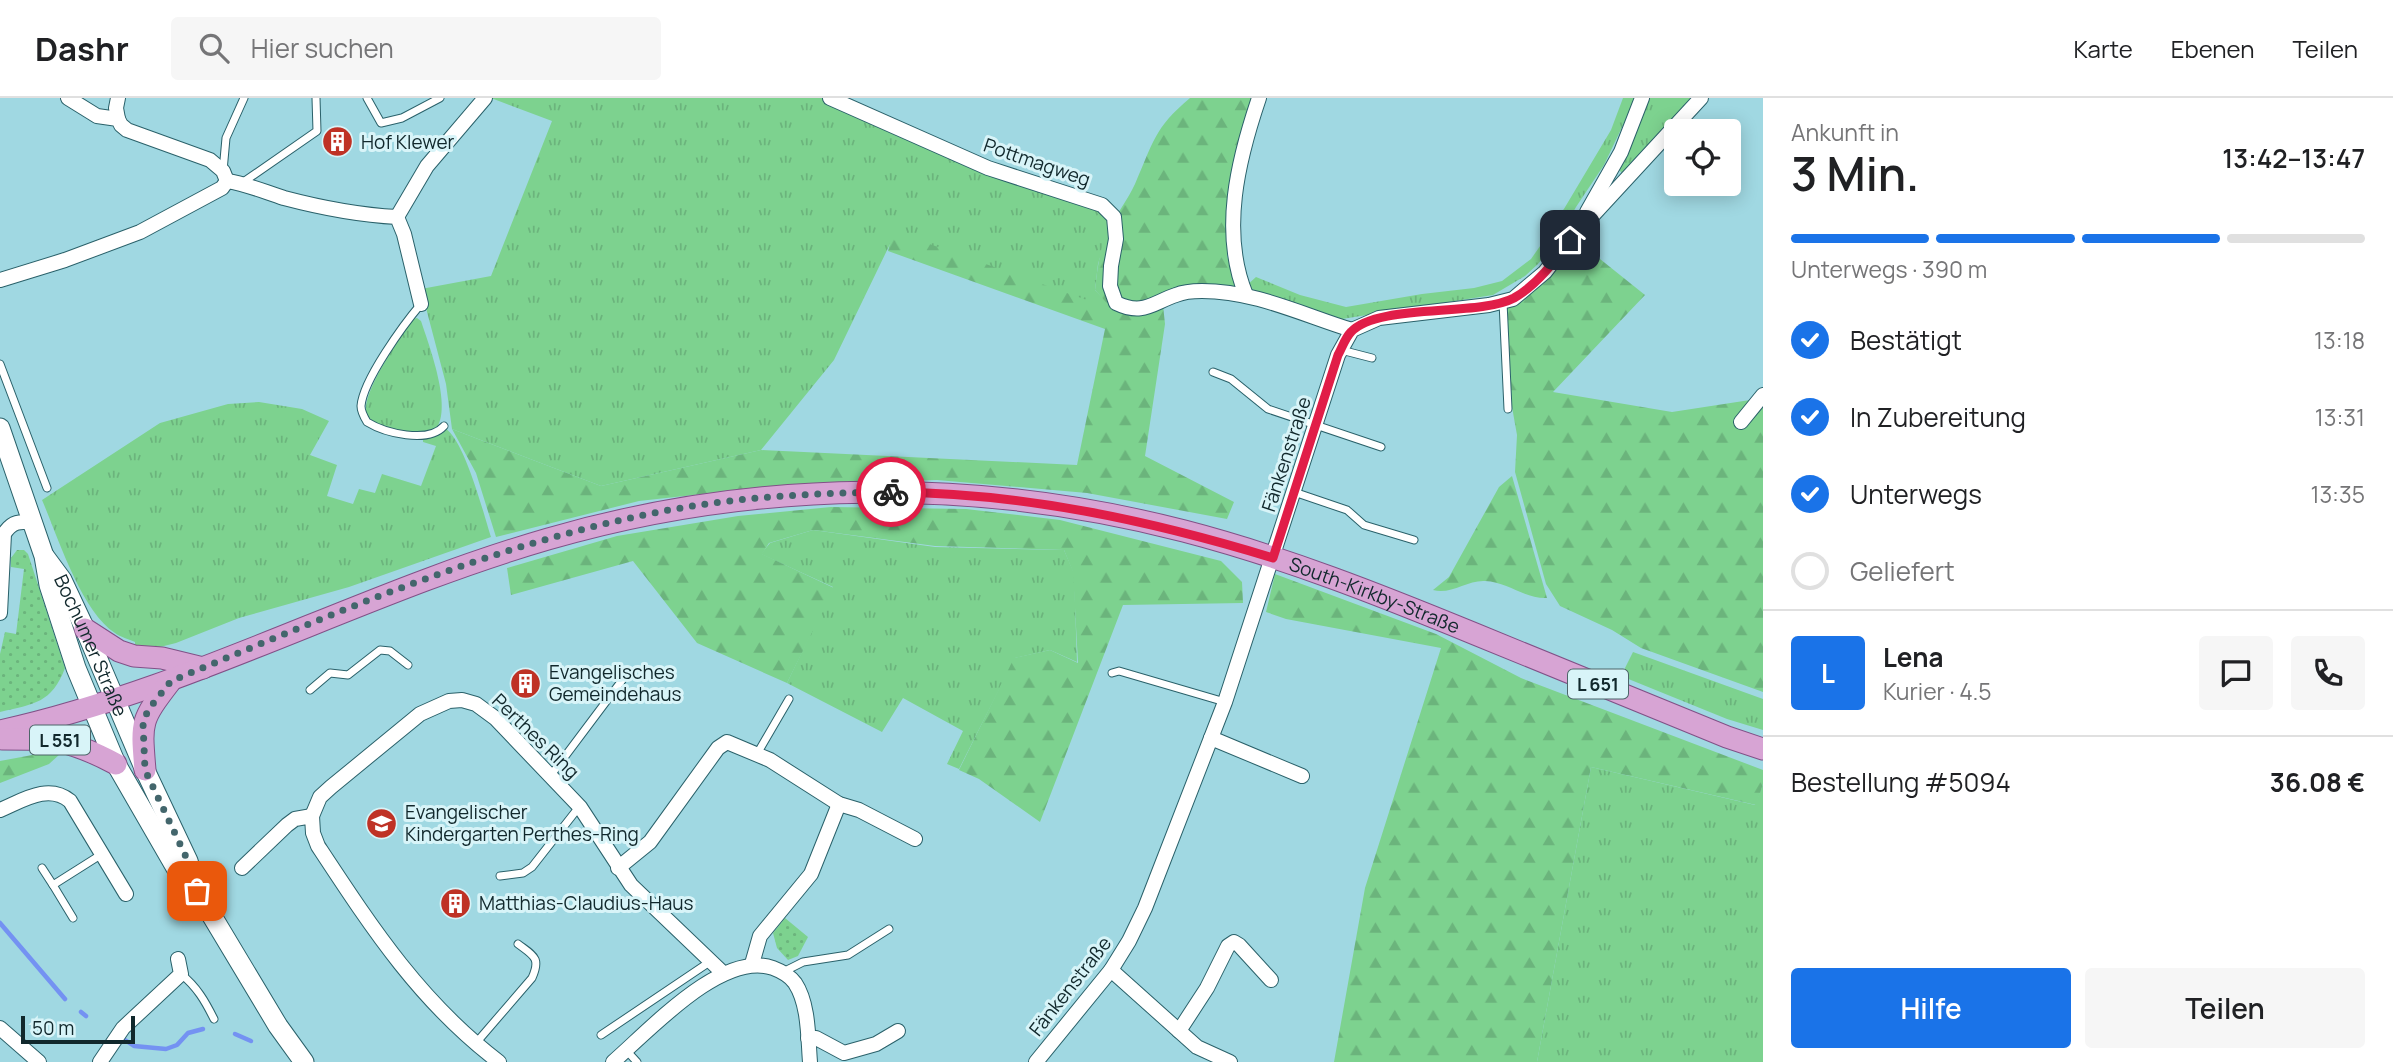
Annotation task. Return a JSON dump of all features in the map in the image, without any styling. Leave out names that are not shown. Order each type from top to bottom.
[{"type":"main road","name":"Bochumer Straße","points":[[1,436],[34,523],[49,585],[92,708],[116,764],[176,869],[197,891],[278,1026],[304,1062]]},
{"type":"main road","name":"South-Kirkby-Straße","points":[[0,731],[117,700],[405,587],[500,553],[592,527],[656,512],[822,493],[967,494],[1090,510],[1184,531],[1273,558],[1331,577],[1763,749]]},
{"type":"main road","name":"Bochumer Straße","points":[[44,556],[62,580],[85,629],[145,770],[188,861],[197,891]]},
{"type":"main road","points":[[85,629],[120,651],[134,656],[162,658],[203,668]]},
{"type":"main road","name":"L 551","points":[[145,770],[143,723],[148,710],[171,681]]},
{"type":"main road","name":"L 551","points":[[0,739],[63,741],[90,750],[116,764]]},
{"type":"street","points":[[68,98],[97,116],[118,119]]},
{"type":"street","points":[[118,98],[118,119],[127,130],[210,160],[230,178],[281,197],[347,213],[397,217]]},
{"type":"street","points":[[397,217],[427,166],[485,98]]},
{"type":"street","name":"Pottmagweg","points":[[830,98],[988,168],[1102,205],[1114,218],[1116,239],[1110,286],[1116,303],[1130,310],[1152,307],[1177,294],[1202,291],[1246,295],[1352,330]]},
{"type":"street","points":[[1246,295],[1235,259],[1234,199],[1240,166],[1259,98]]},
{"type":"street","points":[[1570,240],[1609,176],[1642,98]]},
{"type":"street","points":[[1352,330],[1379,318],[1513,299],[1545,272],[1570,240],[1701,98]]},
{"type":"street","points":[[0,280],[65,260],[140,232],[222,188],[230,178]]},
{"type":"street","points":[[397,217],[404,234],[421,304]]},
{"type":"street","name":"Fänkenstraße","points":[[1036,1062],[1111,970],[1145,908],[1225,702],[1340,350],[1352,330]]},
{"type":"street","points":[[1741,422],[1763,395]]},
{"type":"street","points":[[0,613],[4,523],[34,523]]},
{"type":"street","name":"Perthes Ring","points":[[312,816],[320,797],[420,714],[449,701],[462,700],[486,710],[551,775],[580,807],[618,868],[640,894],[723,973]]},
{"type":"street","points":[[1210,738],[1302,776]]},
{"type":"street","points":[[618,868],[650,842],[718,748],[727,743],[757,754],[839,804],[859,810],[915,839]]},
{"type":"street","points":[[0,810],[38,794],[60,794],[70,801],[126,894]]},
{"type":"street","points":[[752,964],[760,936],[811,874],[839,804]]},
{"type":"street","points":[[242,868],[295,819],[312,816],[313,833],[318,846],[389,952],[443,1015],[499,1062]]},
{"type":"street","points":[[1179,1031],[1207,988],[1228,946],[1234,943],[1239,945],[1271,981]]},
{"type":"street","points":[[613,1062],[666,1015],[723,973],[752,964],[782,973],[797,987],[808,1038],[810,1062]]},
{"type":"street","points":[[100,1062],[131,1020],[179,967]]},
{"type":"street","points":[[1111,970],[1197,1047],[1230,1062]]},
{"type":"street","points":[[0,1028],[39,1062]]},
{"type":"street","points":[[808,1038],[817,1038],[844,1054],[876,1044],[898,1031]]},
{"type":"lane","points":[[243,98],[226,138],[230,178],[317,131],[316,98]]},
{"type":"lane","points":[[367,98],[381,123],[402,118],[440,98]]},
{"type":"lane","points":[[1503,302],[1508,409]]},
{"type":"lane","points":[[421,304],[389,346],[363,397],[361,408],[367,422],[375,427],[409,436],[436,433],[444,426]]},
{"type":"lane","points":[[1340,350],[1372,358]]},
{"type":"lane","points":[[0,364],[47,488]]},
{"type":"lane","points":[[1213,372],[1231,379],[1268,409],[1381,447]]},
{"type":"lane","points":[[1294,492],[1347,510],[1364,526],[1414,540]]},
{"type":"lane","points":[[310,690],[330,673],[348,674],[380,650],[390,651],[408,665]]},
{"type":"lane","points":[[551,775],[629,671]]},
{"type":"lane","points":[[1112,673],[1119,671],[1225,702]]},
{"type":"lane","points":[[757,754],[789,699]]},
{"type":"lane","points":[[500,876],[523,873],[532,867],[580,807]]},
{"type":"lane","points":[[52,885],[103,854]]},
{"type":"lane","points":[[42,868],[73,918]]},
{"type":"lane","points":[[782,973],[803,962],[848,955],[889,929]]},
{"type":"lane","points":[[475,1044],[536,969],[537,960],[518,944]]},
{"type":"lane","points":[[601,1035],[712,961]]},
{"type":"lane","points":[[179,967],[202,996],[214,1019]]},
{"type":"lane","points":[[626,1051],[637,1062]]},
{"type":"green space","points":[[491,98],[822,98],[918,140],[1094,208],[1107,216],[1109,228],[1098,264],[1095,290],[1114,310],[891,242],[834,360],[761,450],[601,486],[452,429],[446,384],[421,289],[491,276],[552,121]]},
{"type":"green space","points":[[1190,98],[1255,98],[1233,166],[1227,256],[1242,300],[1202,296],[1163,305],[1165,324],[1145,456],[1234,502],[1227,519],[1087,493],[937,480],[785,485],[639,501],[496,537],[476,473],[452,429],[601,486],[761,450],[1077,465],[1105,329],[888,251],[893,231],[1112,309],[1095,290],[1104,242],[1156,137],[1169,118]]},
{"type":"green space","points":[[1623,98],[1636,98],[1604,165],[1558,239],[1525,276],[1493,295],[1342,319],[1246,286],[1256,277],[1300,295],[1346,307],[1474,288],[1502,281],[1531,259],[1552,229],[1611,130]]},
{"type":"green space","points":[[1645,98],[1695,98],[1676,119],[1664,119],[1664,132],[1624,175],[1617,168]]},
{"type":"green space","points":[[1575,239],[1645,295],[1553,392],[1672,412],[1750,400],[1763,405],[1763,692],[1641,648],[1612,630],[1560,606],[1546,584],[1515,472],[1517,435],[1512,407],[1507,309],[1539,283]]},
{"type":"green space","points":[[413,319],[421,321],[434,360],[442,407],[441,419],[436,429],[417,432],[393,429],[374,422],[368,417],[366,408],[368,396],[382,367]]},
{"type":"green space","points":[[259,402],[302,409],[329,421],[310,455],[337,465],[327,496],[353,504],[359,489],[375,493],[382,474],[421,486],[436,446],[423,442],[423,436],[445,428],[460,447],[491,537],[349,587],[239,618],[176,643],[156,648],[135,646],[135,642],[117,634],[103,622],[81,591],[42,500],[160,423],[228,404]]},
{"type":"green space","points":[[1512,476],[1547,598],[1531,596],[1501,584],[1485,581],[1446,591],[1433,590],[1449,577],[1499,487]]},
{"type":"green space","points":[[831,507],[966,509],[1060,520],[1221,561],[1242,582],[1243,603],[1123,605],[1040,822],[979,779],[959,770],[1014,658],[1050,650],[1078,663],[1073,572],[1064,550],[935,546],[813,530],[769,543],[762,554],[834,588],[787,683],[697,643],[633,561],[511,595],[507,568],[617,536],[738,516]]},
{"type":"green space","points":[[813,530],[935,547],[1064,550],[1074,573],[1077,662],[1050,650],[1015,658],[959,769],[947,764],[963,731],[903,698],[882,732],[787,683],[833,587],[761,554],[770,543]]},
{"type":"green space","points":[[17,550],[24,550],[28,554],[65,668],[60,680],[48,695],[32,704],[0,712],[0,654],[5,632],[16,634],[24,569],[11,567],[11,558]]},
{"type":"green space","points":[[1275,574],[1436,634],[1521,678],[1763,770],[1763,784],[1756,805],[1591,767],[1537,1062],[1334,1062],[1365,888],[1441,648],[1286,619],[1266,612]]},
{"type":"green space","points":[[1633,652],[1763,699],[1763,730],[1727,719],[1621,676]]},
{"type":"green space","points":[[43,753],[60,754],[49,764],[0,783],[0,761]]},
{"type":"green space","points":[[1591,767],[1755,805],[1763,784],[1763,1062],[1537,1062]]},
{"type":"green space","points":[[785,918],[808,937],[798,956],[788,960],[777,948],[773,933]]},
{"type":"waterway","points":[[0,923],[65,999]]},
{"type":"waterway","points":[[81,1012],[86,1016]]},
{"type":"waterway","points":[[125,1040],[134,1046],[166,1049],[177,1045],[188,1033],[203,1029]]},
{"type":"waterway","points":[[235,1034],[251,1041]]},
{"type":"way so far","points":[[197,891],[188,861],[145,770],[143,723],[148,710],[171,681],[429,578],[500,553],[579,530],[656,512],[701,505],[822,493],[891,492]]},
{"type":"place","name":"Hof Klewer","points":[[338,142]]},
{"type":"place","name":"Evangelisches Gemeindehaus","points":[[526,683]]},
{"type":"place","name":"Evangelischer Kindergarten Perthes-Ring","points":[[382,823]]},
{"type":"place","name":"Matthias-Claudius-Haus","points":[[456,903]]},
{"type":"route","points":[[891,492],[967,494],[1090,510],[1184,531],[1273,558],[1338,355],[1352,330],[1379,318],[1513,299],[1545,272],[1570,240]]}]
